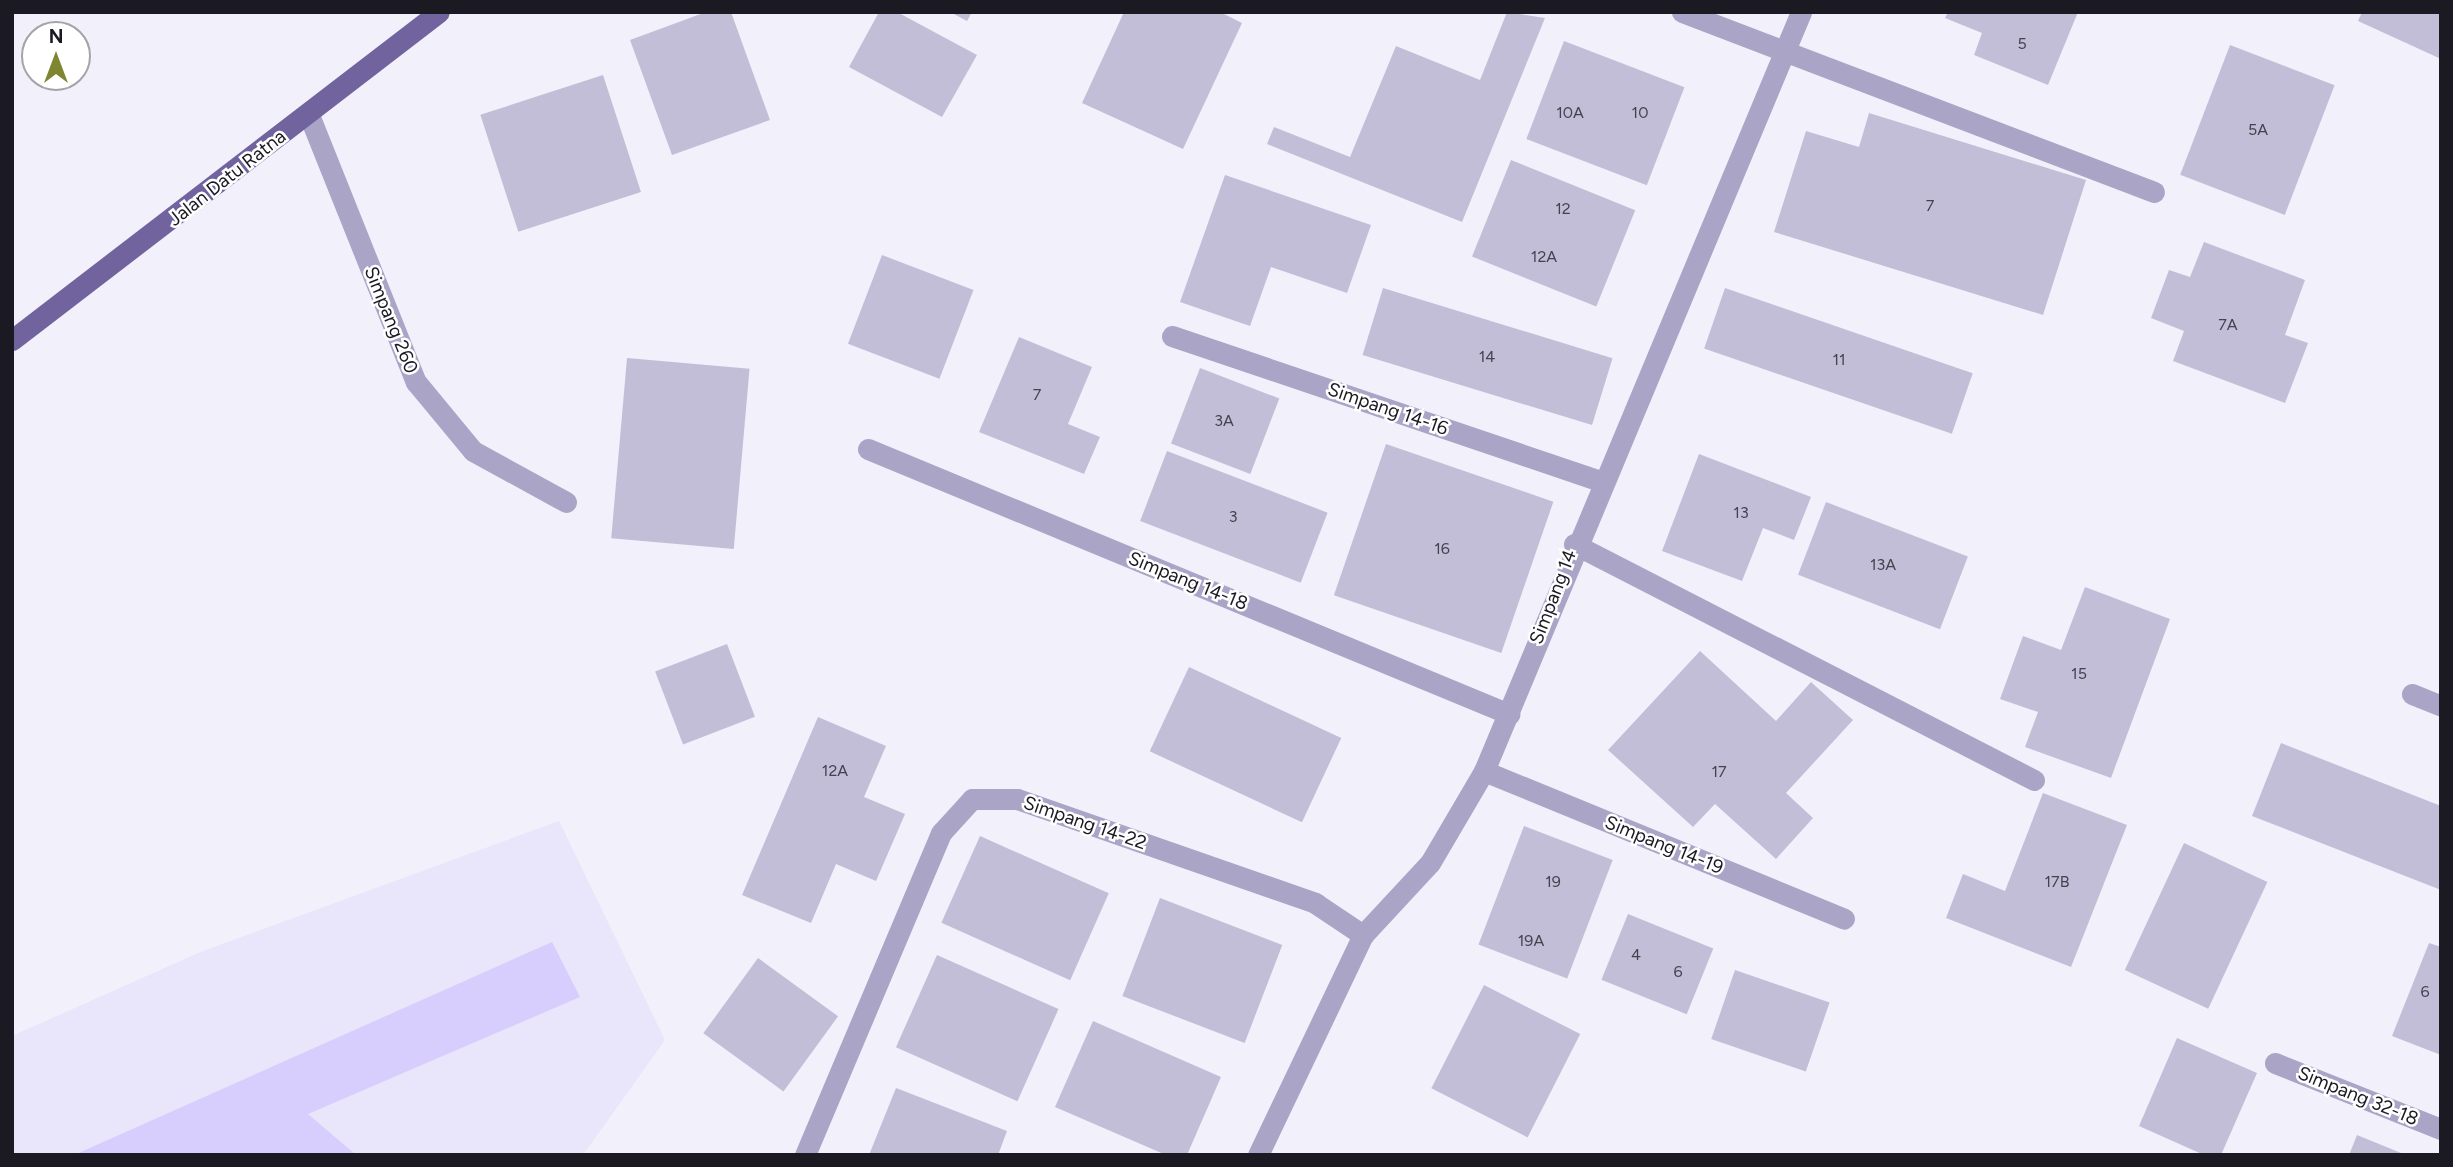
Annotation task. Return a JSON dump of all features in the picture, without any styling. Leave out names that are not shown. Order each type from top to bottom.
[{"type":"main road","name":"Jalan Datu Ratna","points":[[12,340],[309,115],[438,12]]},
{"type":"street","points":[[1682,12],[2154,192]]},
{"type":"street","name":"Simpang 14","points":[[1258,1155],[1363,936],[1430,863],[1484,771],[1574,544],[1604,482],[1801,12]]},
{"type":"street","name":"Simpang 260","points":[[309,115],[416,382],[473,451],[566,502]]},
{"type":"street","name":"Simpang 14-16","points":[[1172,336],[1604,482]]},
{"type":"street","name":"Simpang 14-18","points":[[868,449],[1508,713]]},
{"type":"street","points":[[1574,544],[2034,780]]},
{"type":"street","points":[[2412,694],[2441,706]]},
{"type":"street","name":"Simpang 14-19","points":[[1484,771],[1844,919]]},
{"type":"street","name":"Simpang 14-22","points":[[805,1155],[941,833],[972,799],[1017,799],[1302,898],[1363,936]]},
{"type":"street","name":"Simpang 32-18","points":[[2275,1063],[2441,1129]]},
{"type":"shaded area","points":[[559,821],[665,1040],[583,1155],[12,1155],[12,1036],[203,951]]},
{"type":"shaded area","points":[[552,942],[580,997],[308,1114],[356,1155],[74,1155]]},
{"type":"building","points":[[706,12],[731,12],[770,120],[672,155],[630,40]]},
{"type":"building","points":[[879,12],[897,12],[977,55],[942,117],[849,67]]},
{"type":"building","points":[[950,12],[972,12],[967,21]]},
{"type":"building","points":[[1124,12],[1220,12],[1242,23],[1183,149],[1082,103]]},
{"type":"building","points":[[1507,12],[1545,18],[1462,222],[1267,144],[1274,127],[1350,157],[1396,46],[1480,80]]},
{"type":"building","points":[[1948,12],[2078,12],[2048,85],[1974,55],[1982,33],[1945,18]]},
{"type":"building","points":[[2362,12],[2441,12],[2441,59],[2358,21]]},
{"type":"building","points":[[1564,41],[1684,87],[1647,185],[1526,139]]},
{"type":"building","points":[[2230,45],[2335,85],[2285,215],[2180,175]]},
{"type":"building","points":[[603,75],[641,192],[518,232],[480,115]]},
{"type":"building","points":[[1869,113],[2086,180],[2043,315],[1774,232],[1806,131],[1859,147]]},
{"type":"building","points":[[1511,160],[1635,210],[1596,307],[1472,256]]},
{"type":"building","points":[[1225,175],[1371,225],[1347,293],[1271,267],[1250,326],[1180,302]]},
{"type":"building","points":[[2204,242],[2305,280],[2285,335],[2308,343],[2285,403],[2173,361],[2184,331],[2151,318],[2169,270],[2190,277]]},
{"type":"building","points":[[882,255],[973,290],[939,379],[848,344]]},
{"type":"building","points":[[1383,288],[1613,358],[1592,425],[1363,355]]},
{"type":"building","points":[[1725,288],[1973,373],[1952,434],[1704,349]]},
{"type":"building","points":[[1019,337],[1092,367],[1068,424],[1100,437],[1084,474],[979,432]]},
{"type":"building","points":[[627,358],[750,369],[734,549],[611,538]]},
{"type":"building","points":[[1200,368],[1279,398],[1250,474],[1171,444]]},
{"type":"building","points":[[1386,444],[1553,502],[1501,653],[1334,595]]},
{"type":"building","points":[[1167,451],[1328,513],[1301,583],[1140,521]]},
{"type":"building","points":[[1699,454],[1811,497],[1794,540],[1763,528],[1742,581],[1662,551]]},
{"type":"building","points":[[1826,502],[1968,556],[1940,629],[1798,575]]},
{"type":"building","points":[[2085,587],[2170,619],[2111,778],[2025,747],[2038,712],[2000,699],[2023,636],[2061,650]]},
{"type":"building","points":[[727,644],[755,717],[683,744],[655,672]]},
{"type":"building","points":[[1700,651],[1776,721],[1811,682],[1853,720],[1786,793],[1813,818],[1776,859],[1715,804],[1693,827],[1608,750]]},
{"type":"building","points":[[1189,667],[1341,738],[1302,822],[1150,751]]},
{"type":"building","points":[[818,717],[886,746],[864,797],[905,814],[876,881],[836,864],[811,923],[742,895]]},
{"type":"building","points":[[2281,743],[2441,806],[2441,890],[2252,816]]},
{"type":"building","points":[[2043,793],[2127,825],[2071,967],[1946,918],[1963,874],[2005,891]]},
{"type":"building","points":[[1524,826],[1613,860],[1567,979],[1478,945]]},
{"type":"building","points":[[980,836],[1109,893],[1070,980],[941,923]]},
{"type":"building","points":[[2184,843],[2267,882],[2208,1009],[2125,970]]},
{"type":"building","points":[[1160,898],[1282,945],[1245,1043],[1122,996]]},
{"type":"building","points":[[1628,914],[1713,948],[1687,1014],[1601,980]]},
{"type":"building","points":[[2429,943],[2441,947],[2441,1055],[2392,1036]]},
{"type":"building","points":[[937,955],[1059,1009],[1017,1101],[896,1047]]},
{"type":"building","points":[[758,958],[838,1016],[783,1091],[703,1033]]},
{"type":"building","points":[[1735,970],[1830,1003],[1806,1072],[1711,1039]]},
{"type":"building","points":[[1484,985],[1580,1034],[1528,1137],[1431,1088]]},
{"type":"building","points":[[1093,1021],[1221,1077],[1187,1155],[1166,1155],[1055,1107]]},
{"type":"building","points":[[2177,1038],[2257,1073],[2221,1155],[2204,1155],[2139,1126]]},
{"type":"building","points":[[896,1088],[1007,1131],[998,1155],[869,1155]]},
{"type":"building","points":[[2357,1135],[2406,1155],[2349,1155]]}]
